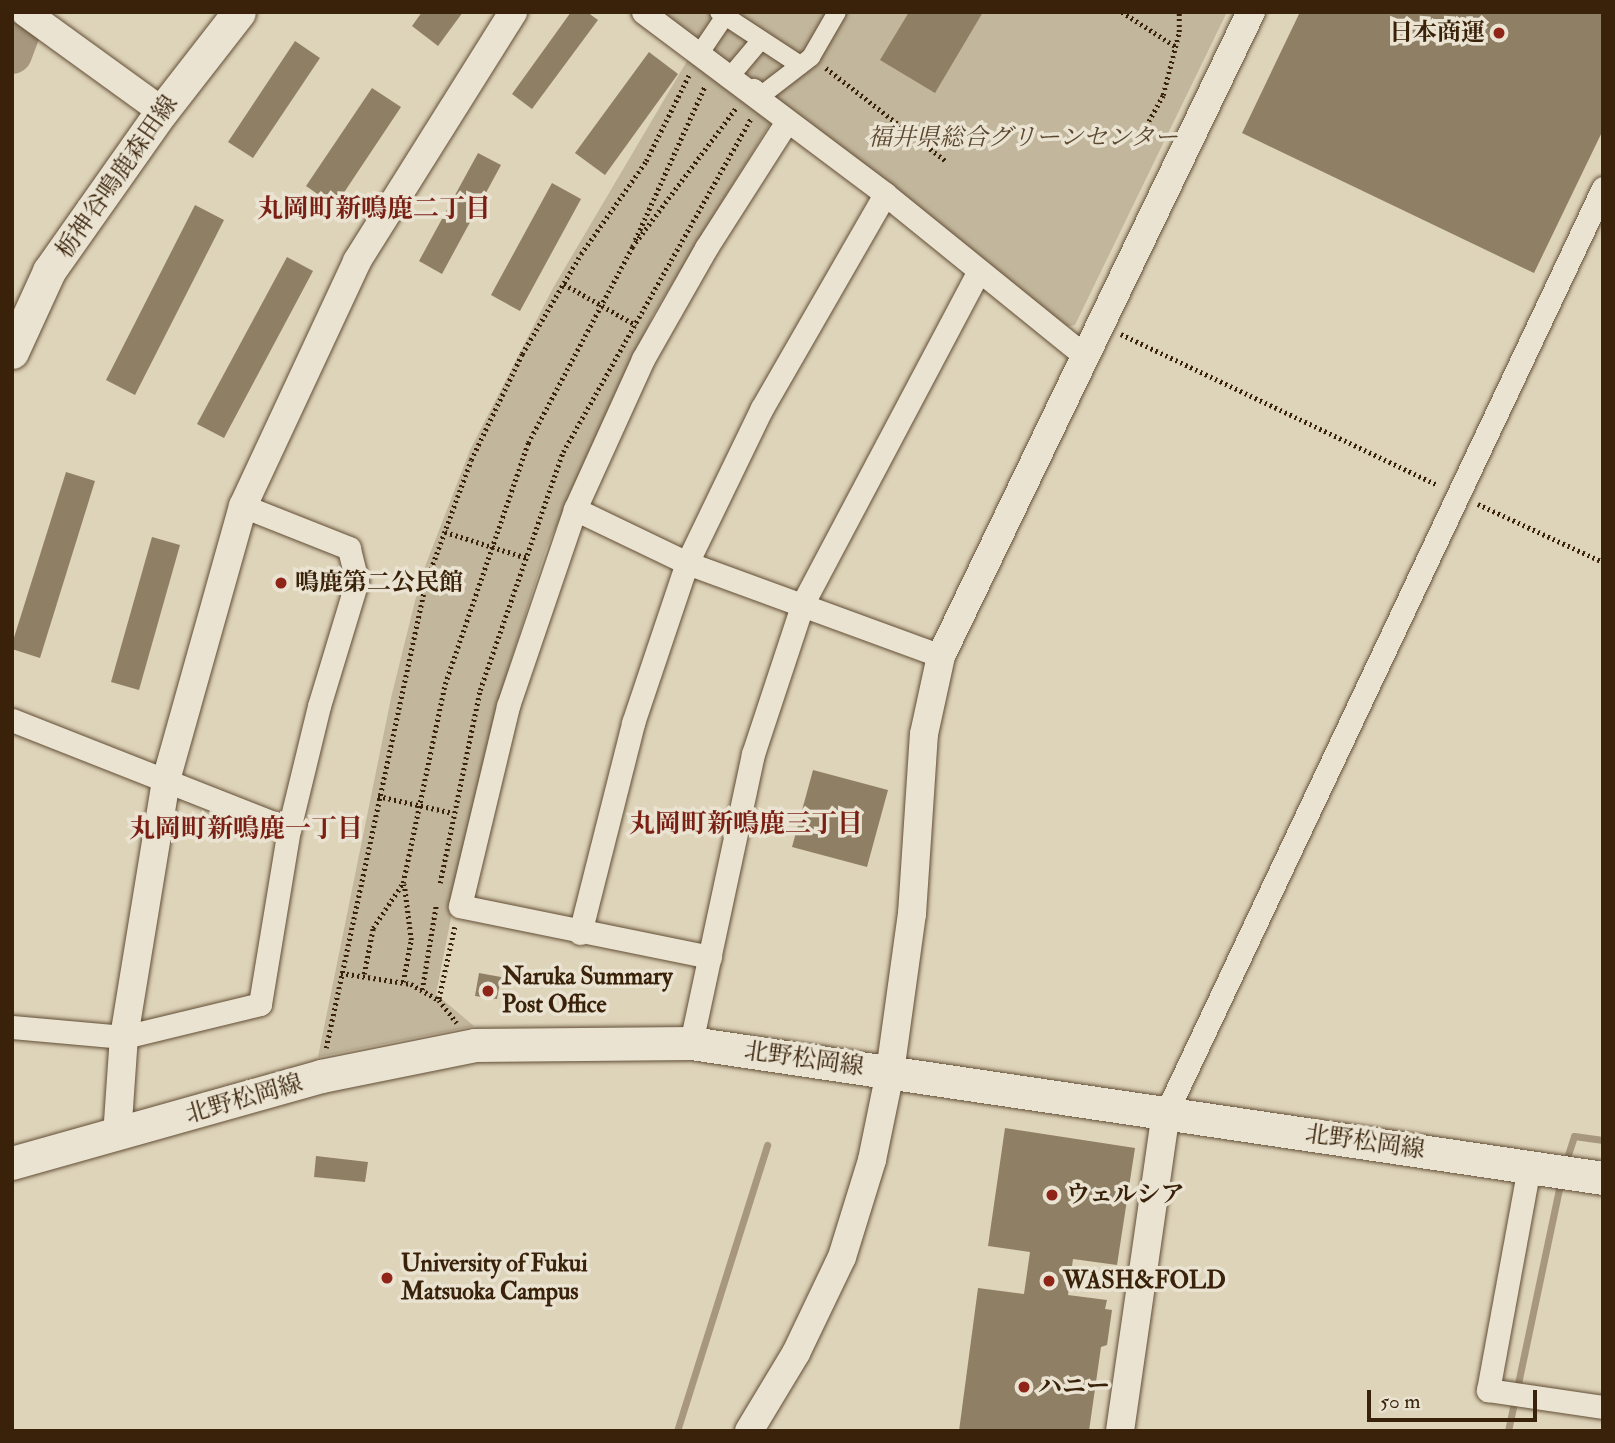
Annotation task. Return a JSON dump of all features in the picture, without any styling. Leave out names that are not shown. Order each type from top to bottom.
[{"type":"main road","name":"栃神谷鳴鹿森田線","points":[[12,352],[49,271],[162,111],[239,12]]},
{"type":"main road","name":"北野松岡線","points":[[12,1163],[117,1136],[321,1076],[475,1045],[691,1043],[1603,1178]]},
{"type":"street","points":[[25,12],[162,111]]},
{"type":"street","points":[[117,1136],[124,1037],[166,780],[243,506],[357,261],[513,12]]},
{"type":"street","points":[[643,12],[786,123],[885,194],[978,273],[1085,356]]},
{"type":"street","points":[[747,93],[754,88],[763,94],[805,61],[837,12]]},
{"type":"street","points":[[749,1431],[796,1353],[842,1257],[872,1160],[890,1072],[912,914],[924,734],[941,656],[1251,12]]},
{"type":"street","points":[[714,68],[722,14],[761,40],[805,61]]},
{"type":"street","points":[[714,68],[761,40]]},
{"type":"street","points":[[710,957],[580,933],[460,906],[508,706],[575,509],[656,335],[786,123]]},
{"type":"street","points":[[1120,1431],[1167,1113],[1603,188]]},
{"type":"street","points":[[580,933],[634,723],[687,563],[762,408],[885,194]]},
{"type":"street","points":[[691,1043],[753,754],[803,603],[978,273]]},
{"type":"street","points":[[12,1027],[124,1037],[260,1004],[289,829],[318,706],[357,581],[349,548],[243,506]]},
{"type":"street","points":[[575,509],[687,563],[803,603],[941,656]]},
{"type":"street","points":[[12,720],[289,829]]},
{"type":"street","points":[[1530,1167],[1488,1390],[1603,1407]]},
{"type":"path","points":[[1122,12],[1175,46]]},
{"type":"path","points":[[1146,126],[1163,95],[1175,46],[1179,12]]},
{"type":"path","points":[[805,61],[946,161]]},
{"type":"path","points":[[403,982],[411,940],[403,883],[445,684],[528,443],[632,247],[671,153],[714,68]]},
{"type":"path","points":[[321,1076],[425,585],[471,460],[523,354],[564,284],[646,161],[714,68]]},
{"type":"path","points":[[632,247],[747,93]]},
{"type":"path","points":[[564,284],[600,307],[656,335]]},
{"type":"path","points":[[1101,324],[1603,562]]},
{"type":"path","points":[[445,532],[555,566]]},
{"type":"path","points":[[379,796],[481,819]]},
{"type":"path","points":[[364,974],[373,928],[403,883]]},
{"type":"path","points":[[439,1000],[460,906]]},
{"type":"path","points":[[341,974],[364,974],[403,982],[439,1000],[475,1045]]},
{"type":"green space","name":"福井県総合グリーンセンター","points":[[659,12],[1227,12],[1075,325],[1064,327],[778,111],[653,315],[546,549],[504,683],[474,801],[436,994],[474,1026],[318,1057],[391,698],[421,577],[470,450],[553,288],[697,44]]},
{"type":"building","points":[[422,12],[463,12],[438,46],[412,26]]},
{"type":"building","points":[[571,12],[587,12],[598,20],[532,109],[512,94]]},
{"type":"building","points":[[909,12],[983,12],[935,93],[880,60]]},
{"type":"building","points":[[1300,12],[1603,12],[1603,130],[1534,273],[1242,133]]},
{"type":"building","points":[[295,41],[320,58],[253,158],[228,142]]},
{"type":"building","points":[[649,52],[678,74],[605,175],[575,153]]},
{"type":"building","points":[[372,88],[401,107],[335,206],[306,186]]},
{"type":"building","points":[[478,153],[501,165],[442,274],[419,261]]},
{"type":"building","points":[[552,183],[581,199],[520,311],[491,295]]},
{"type":"building","points":[[195,205],[224,220],[135,395],[106,380]]},
{"type":"building","points":[[287,257],[313,271],[224,438],[197,424]]},
{"type":"building","points":[[66,472],[95,481],[40,658],[12,649],[12,644]]},
{"type":"building","points":[[152,537],[180,545],[139,690],[111,682]]},
{"type":"building","points":[[813,770],[888,790],[867,867],[792,847]]},
{"type":"building","points":[[479,973],[501,977],[497,999],[475,996]]},
{"type":"building","points":[[1005,1128],[1135,1148],[1117,1265],[1073,1259],[1068,1295],[1107,1300],[1105,1309],[1112,1310],[1107,1345],[1101,1347],[1089,1431],[959,1431],[978,1288],[1024,1294],[1030,1252],[988,1246]]},
{"type":"building","points":[[316,1156],[368,1162],[365,1182],[314,1177]]},
{"type":"waterway","points":[[12,54],[28,12]]},
{"type":"waterway","points":[[1565,1164],[1574,1136],[1603,1140]]},
{"type":"waterway","points":[[677,1431],[767,1145]]},
{"type":"waterway","points":[[1508,1431],[1561,1179]]},
{"type":"place","name":"日本商運","points":[[1499,33]]},
{"type":"place","name":"鳴鹿第二公民館","points":[[281,583]]},
{"type":"place","name":"Naruka Summary Post Office","points":[[488,991]]},
{"type":"place","name":"ウェルシア","points":[[1052,1195]]},
{"type":"place","name":"University of Fukui Matsuoka Campus","points":[[387,1278]]},
{"type":"place","name":"WASH&FOLD","points":[[1049,1281]]},
{"type":"place","name":"ハニー","points":[[1024,1387]]},
{"type":"district","name":"丸岡町新鳴鹿二丁目","points":[[374,210]]},
{"type":"district","name":"丸岡町新鳴鹿三丁目","points":[[746,825]]},
{"type":"district","name":"丸岡町新鳴鹿一丁目","points":[[246,830]]}]
